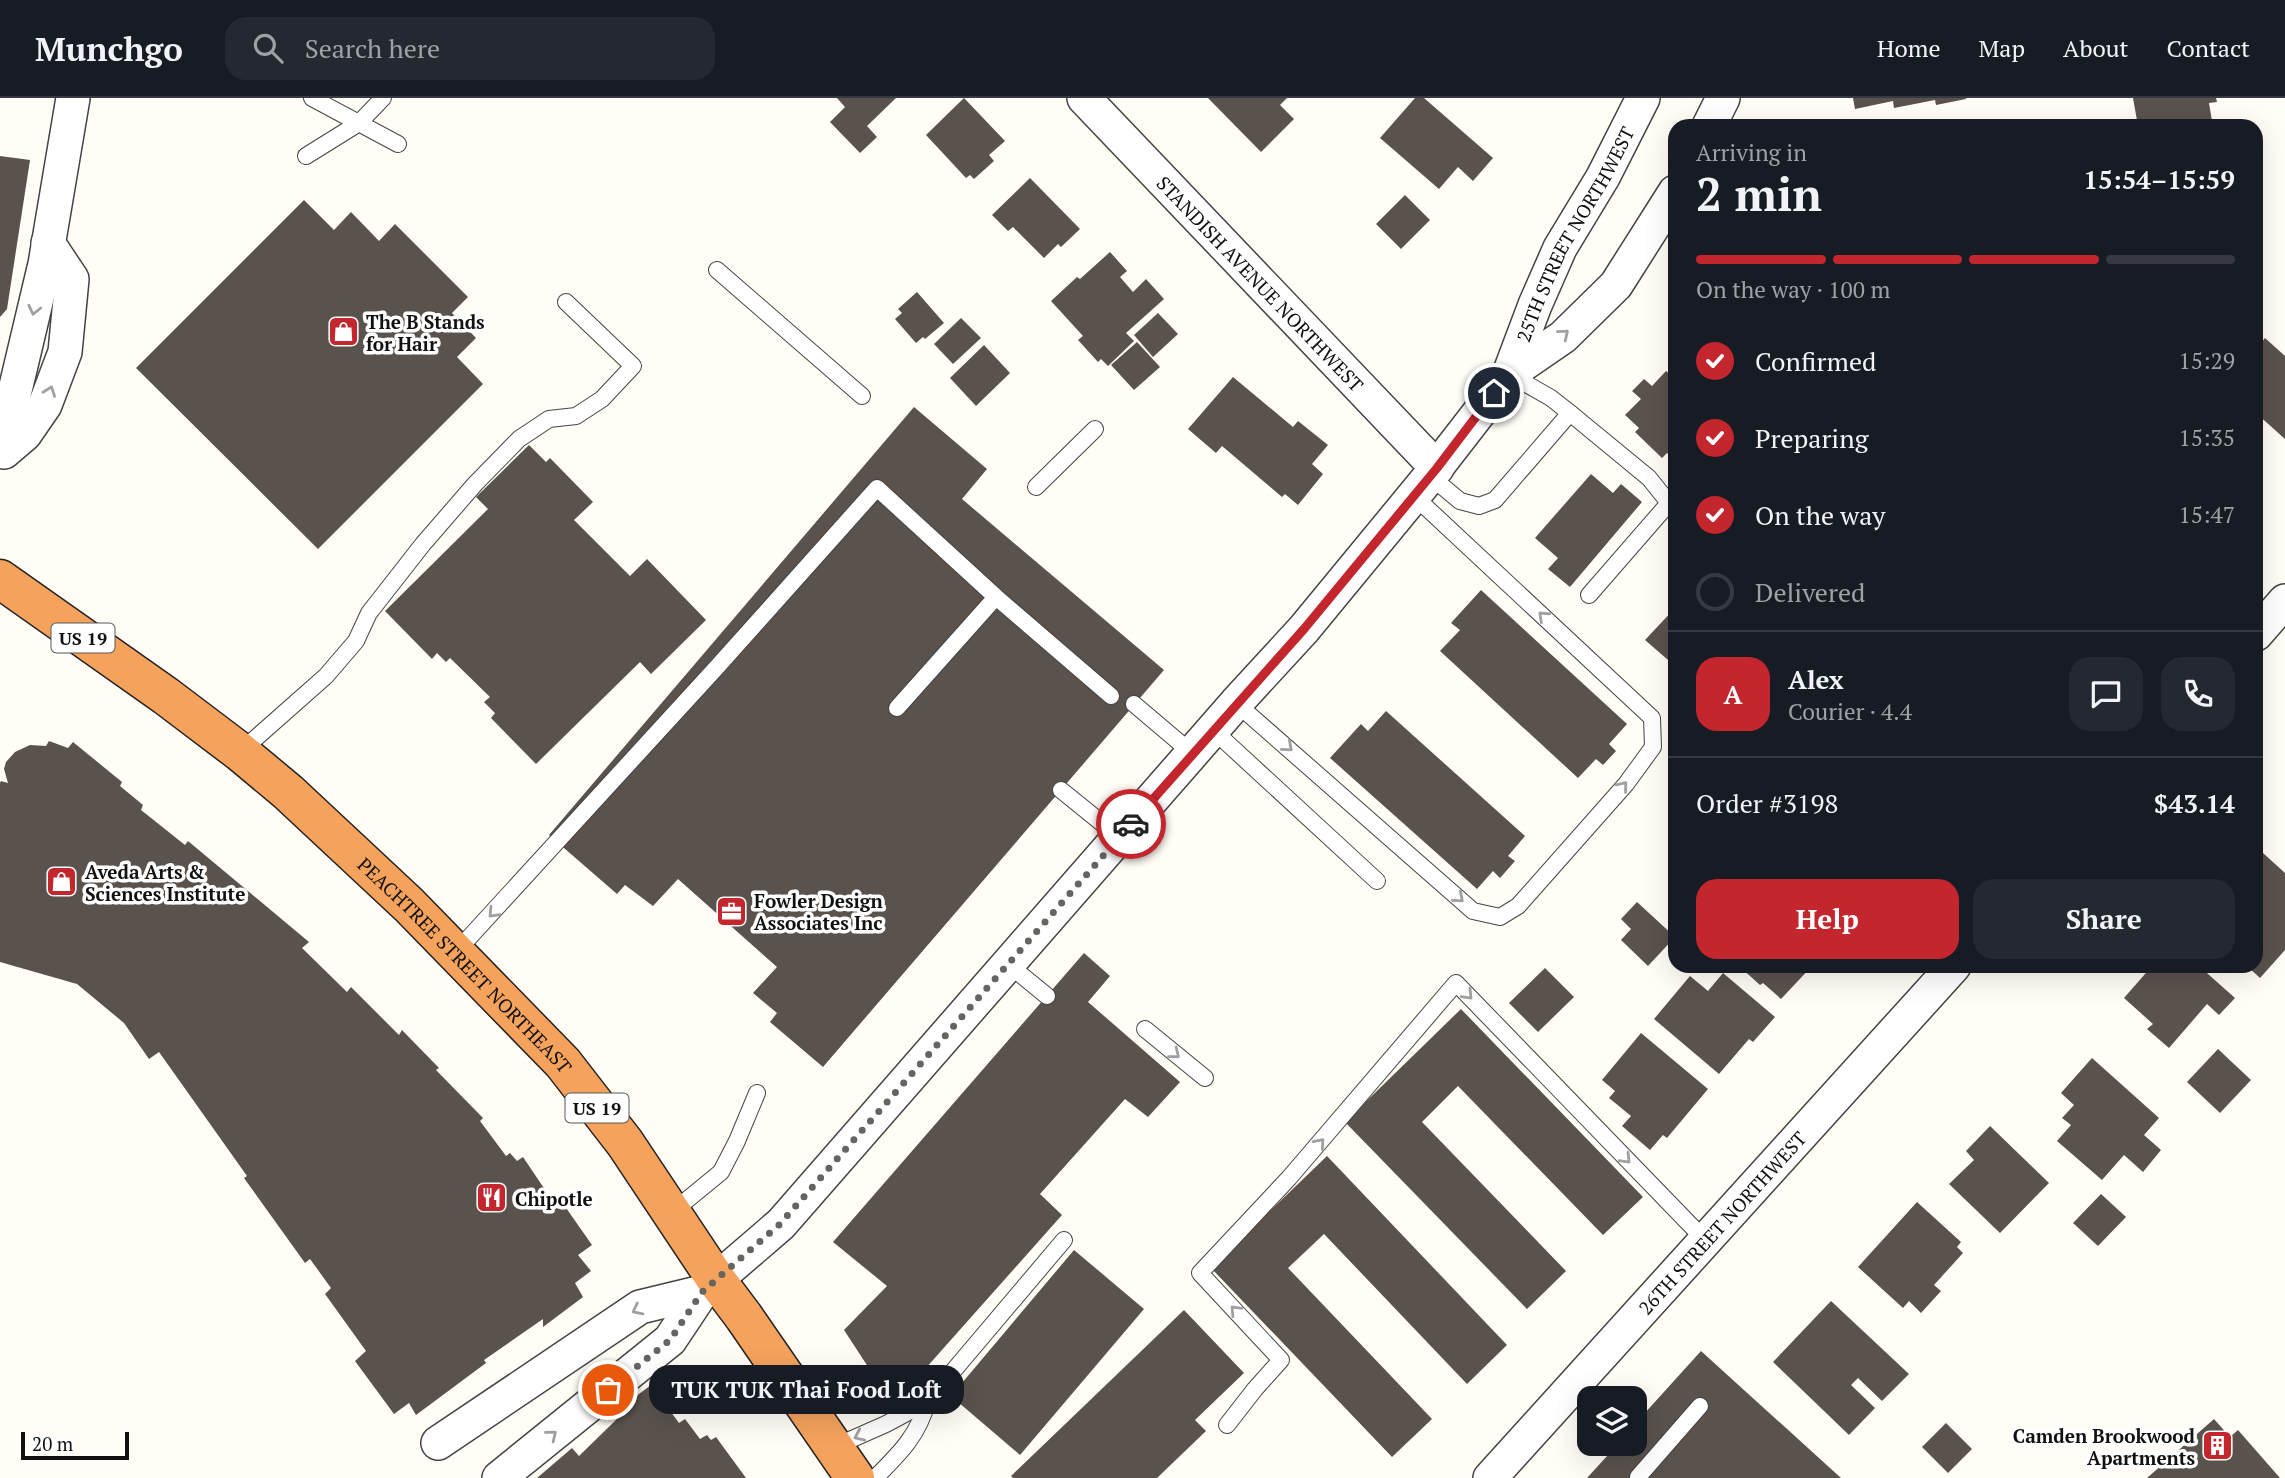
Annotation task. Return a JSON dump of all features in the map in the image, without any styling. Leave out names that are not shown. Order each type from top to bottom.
[{"type":"highway","name":"PEACHTREE STREET NORTHEAST","points":[[0,579],[166,696],[240,752],[298,801],[409,905],[563,1063],[625,1143],[671,1213],[709,1286],[744,1317],[855,1478]]},
{"type":"street","points":[[6,450],[6,399],[48,243],[73,98]]},
{"type":"street","name":"STANDISH AVENUE NORTHWEST","points":[[1084,98],[1427,480]]},
{"type":"street","name":"25TH STREET NORTHWEST","points":[[709,1286],[780,1224],[1304,629],[1427,480],[1508,374],[1560,248],[1603,177],[1643,98]]},
{"type":"street","points":[[1712,119],[1723,98]]},
{"type":"street","name":"25TH STREET NORTHWEST","points":[[1508,374],[1563,337],[1616,285],[1668,203]]},
{"type":"street","points":[[6,450],[25,434],[45,405],[65,352],[72,279],[48,243]]},
{"type":"street","points":[[2263,626],[2285,601]]},
{"type":"street","name":"26TH STREET NORTHWEST","points":[[1490,1478],[1948,973]]},
{"type":"street","points":[[438,1443],[640,1307],[709,1286]]},
{"type":"street","points":[[499,1478],[670,1340],[709,1286]]},
{"type":"lane","points":[[312,98],[398,144]]},
{"type":"lane","points":[[306,156],[359,123],[383,98]]},
{"type":"lane","points":[[717,270],[862,396]]},
{"type":"lane","points":[[240,752],[326,676],[356,641],[369,613],[423,544],[475,484],[519,439],[549,419],[576,416],[602,399],[633,366],[566,302]]},
{"type":"lane","points":[[1508,374],[1551,398],[1570,413],[1649,478],[1668,502]]},
{"type":"lane","points":[[1427,480],[1460,501],[1479,506],[1495,500],[1570,413]]},
{"type":"lane","points":[[1036,487],[1095,429]]},
{"type":"lane","points":[[1237,703],[1473,911],[1500,917],[1518,906],[1626,784],[1653,747],[1652,718],[1427,480]]},
{"type":"lane","points":[[455,953],[877,488],[996,597],[1111,696]]},
{"type":"lane","points":[[1589,595],[1668,504]]},
{"type":"lane","points":[[897,708],[996,597]]},
{"type":"lane","points":[[1134,704],[1203,742],[1377,881]]},
{"type":"lane","points":[[1061,790],[1119,838]]},
{"type":"lane","points":[[1008,964],[1047,996]]},
{"type":"lane","points":[[1227,1425],[1281,1360],[1200,1273],[1298,1168],[1456,983],[1705,1240]]},
{"type":"lane","points":[[1145,1029],[1205,1078]]},
{"type":"lane","points":[[671,1213],[721,1172],[757,1093]]},
{"type":"lane","points":[[834,1447],[927,1402],[1064,1240]]},
{"type":"lane","points":[[875,1478],[914,1435],[927,1402]]},
{"type":"lane","points":[[1638,1477],[1700,1406]]},
{"type":"building","points":[[837,98],[896,98],[867,126],[877,137],[860,153],[830,122],[845,107]]},
{"type":"building","points":[[964,98],[1005,141],[989,155],[994,161],[974,179],[970,175],[966,178],[926,135]]},
{"type":"building","points":[[1208,98],[1287,98],[1280,105],[1294,119],[1261,152]]},
{"type":"building","points":[[1415,98],[1424,98],[1493,158],[1473,181],[1458,167],[1439,189],[1380,138]]},
{"type":"building","points":[[1853,98],[1966,99],[1936,105],[1935,100],[1894,108],[1893,101],[1855,109]]},
{"type":"building","points":[[2133,98],[2216,98],[2217,102],[2209,103],[2212,119],[2137,119]]},
{"type":"building","points":[[0,156],[30,160],[7,309],[0,317]]},
{"type":"building","points":[[1030,178],[1080,229],[1061,247],[1058,244],[1044,258],[1013,227],[1008,231],[992,215]]},
{"type":"building","points":[[1405,195],[1430,220],[1401,249],[1376,224]]},
{"type":"building","points":[[304,200],[334,230],[351,212],[379,241],[395,224],[468,297],[452,313],[476,338],[457,357],[483,384],[318,549],[136,368]]},
{"type":"building","points":[[1110,252],[1127,271],[1120,277],[1133,292],[1146,279],[1164,299],[1126,333],[1134,341],[1108,366],[1101,359],[1098,362],[1078,340],[1083,336],[1051,301]]},
{"type":"building","points":[[917,292],[944,323],[916,343],[895,319],[902,313],[898,309]]},
{"type":"building","points":[[1158,313],[1178,334],[1153,357],[1134,335]]},
{"type":"building","points":[[961,318],[981,338],[953,364],[934,344]]},
{"type":"building","points":[[2265,338],[2285,356],[2285,439],[2263,419]]},
{"type":"building","points":[[1137,342],[1160,367],[1134,390],[1111,365]]},
{"type":"building","points":[[984,345],[1010,373],[976,406],[950,378]]},
{"type":"building","points":[[1666,371],[1668,454],[1662,458],[1635,432],[1639,428],[1625,415],[1641,399],[1632,391],[1644,379],[1652,386]]},
{"type":"building","points":[[1233,377],[1293,427],[1298,421],[1328,445],[1312,464],[1323,474],[1298,505],[1285,494],[1282,497],[1222,446],[1216,453],[1188,429]]},
{"type":"building","points":[[914,407],[987,469],[962,499],[1164,670],[823,1067],[770,1022],[777,1013],[753,993],[777,967],[678,879],[653,906],[625,885],[617,894],[549,835]]},
{"type":"building","points":[[529,445],[546,462],[550,458],[593,502],[574,520],[630,576],[647,559],[706,620],[651,674],[640,662],[536,764],[491,718],[495,713],[484,702],[490,697],[450,658],[446,662],[437,653],[432,659],[385,611],[488,509],[476,497]]},
{"type":"building","points":[[1591,474],[1613,493],[1621,484],[1642,502],[1570,587],[1548,569],[1558,558],[1535,538]]},
{"type":"building","points":[[1481,590],[1627,724],[1609,744],[1616,751],[1603,765],[1596,759],[1578,778],[1440,651],[1460,630],[1451,623]]},
{"type":"building","points":[[1668,615],[1668,660],[1645,640]]},
{"type":"building","points":[[1386,711],[1525,836],[1508,856],[1515,861],[1500,878],[1493,871],[1477,889],[1330,758],[1361,724],[1368,731]]},
{"type":"building","points":[[49,741],[68,748],[73,742],[122,782],[120,786],[143,805],[141,810],[185,845],[188,841],[309,942],[302,948],[347,992],[351,987],[399,1035],[402,1030],[439,1068],[436,1070],[483,1118],[480,1121],[506,1156],[510,1153],[517,1161],[523,1157],[558,1209],[564,1205],[592,1245],[578,1255],[591,1271],[575,1283],[583,1297],[543,1327],[543,1319],[484,1360],[486,1363],[416,1415],[409,1403],[394,1414],[355,1361],[366,1351],[325,1294],[331,1288],[310,1259],[305,1263],[159,1052],[149,1059],[124,1023],[77,984],[0,962],[0,783],[8,783],[4,769],[6,762],[15,752],[30,745],[46,746]]},
{"type":"building","points":[[2263,853],[2285,873],[2285,950],[2260,978],[2255,973],[2263,973]]},
{"type":"building","points":[[1637,902],[1668,931],[1668,945],[1648,966],[1621,940],[1631,929],[1621,919]]},
{"type":"building","points":[[1084,953],[1110,976],[1088,1002],[1180,1082],[1148,1117],[1125,1099],[1040,1194],[1062,1215],[893,1405],[844,1330],[887,1286],[833,1242]]},
{"type":"building","points":[[1545,968],[1574,997],[1538,1032],[1509,1003]]},
{"type":"building","points":[[1723,973],[1775,1017],[1753,1042],[1749,1039],[1719,1074],[1654,1019],[1690,976],[1708,991]]},
{"type":"building","points":[[1747,973],[1805,973],[1781,999],[1763,983],[1760,985]]},
{"type":"building","points":[[2146,973],[2207,973],[2235,998],[2219,1015],[2207,1004],[2169,1048],[2147,1029],[2153,1024],[2124,998]]},
{"type":"building","points":[[1461,1009],[1643,1197],[1603,1235],[1458,1086],[1422,1122],[1566,1271],[1527,1309],[1345,1122]]},
{"type":"building","points":[[1641,1033],[1708,1089],[1667,1138],[1663,1135],[1650,1150],[1622,1126],[1631,1116],[1609,1098],[1615,1091],[1602,1080]]},
{"type":"building","points":[[2218,1049],[2251,1080],[2220,1113],[2187,1082]]},
{"type":"building","points":[[2092,1058],[2159,1118],[2144,1135],[2161,1150],[2143,1172],[2124,1155],[2102,1180],[2057,1141],[2071,1125],[2062,1118],[2074,1105],[2061,1093]]},
{"type":"building","points":[[1990,1126],[2049,1183],[2000,1233],[1949,1184],[1974,1160],[1966,1151]]},
{"type":"building","points":[[1327,1156],[1507,1345],[1467,1384],[1324,1234],[1288,1268],[1432,1419],[1392,1457],[1211,1268]]},
{"type":"building","points":[[2101,1194],[2126,1217],[2098,1246],[2073,1223]]},
{"type":"building","points":[[1917,1202],[1961,1242],[1957,1247],[1963,1253],[1934,1285],[1941,1291],[1921,1313],[1909,1301],[1903,1308],[1858,1267]]},
{"type":"building","points":[[1074,1250],[1144,1309],[1020,1455],[951,1396]]},
{"type":"building","points":[[1831,1301],[1909,1374],[1882,1401],[1858,1378],[1851,1385],[1875,1408],[1849,1435],[1773,1362]]},
{"type":"building","points":[[1184,1310],[1244,1373],[1195,1420],[1206,1431],[1157,1478],[1011,1476]]},
{"type":"building","points":[[1701,1351],[1841,1478],[1587,1478],[1607,1456],[1647,1456],[1647,1411]]},
{"type":"building","points":[[651,1385],[679,1423],[685,1419],[700,1439],[707,1435],[711,1440],[716,1437],[746,1478],[537,1478],[572,1448],[579,1456],[619,1417],[615,1412]]},
{"type":"building","name":"Camden Brookwood Apartments","points":[[2214,1419],[2230,1437],[2238,1430],[2280,1478],[2147,1478]]},
{"type":"building","points":[[1946,1423],[1972,1449],[1948,1473],[1922,1447]]},
{"type":"way so far","points":[[608,1390],[670,1340],[702,1292],[780,1224],[1131,824]]},
{"type":"place","name":"The B Stands for Hair","points":[[343,332]]},
{"type":"place","name":"Aveda Arts & Sciences Institute","points":[[62,882]]},
{"type":"place","name":"Fowler Design Associates Inc","points":[[731,911]]},
{"type":"place","name":"Chipotle","points":[[492,1198]]},
{"type":"place","name":"TUK TUK Thai Food Loft","points":[[608,1390]]},
{"type":"place","name":"Camden Brookwood Apartments","points":[[2218,1446]]},
{"type":"route","points":[[1131,824],[1304,629],[1437,468],[1494,393]]}]
